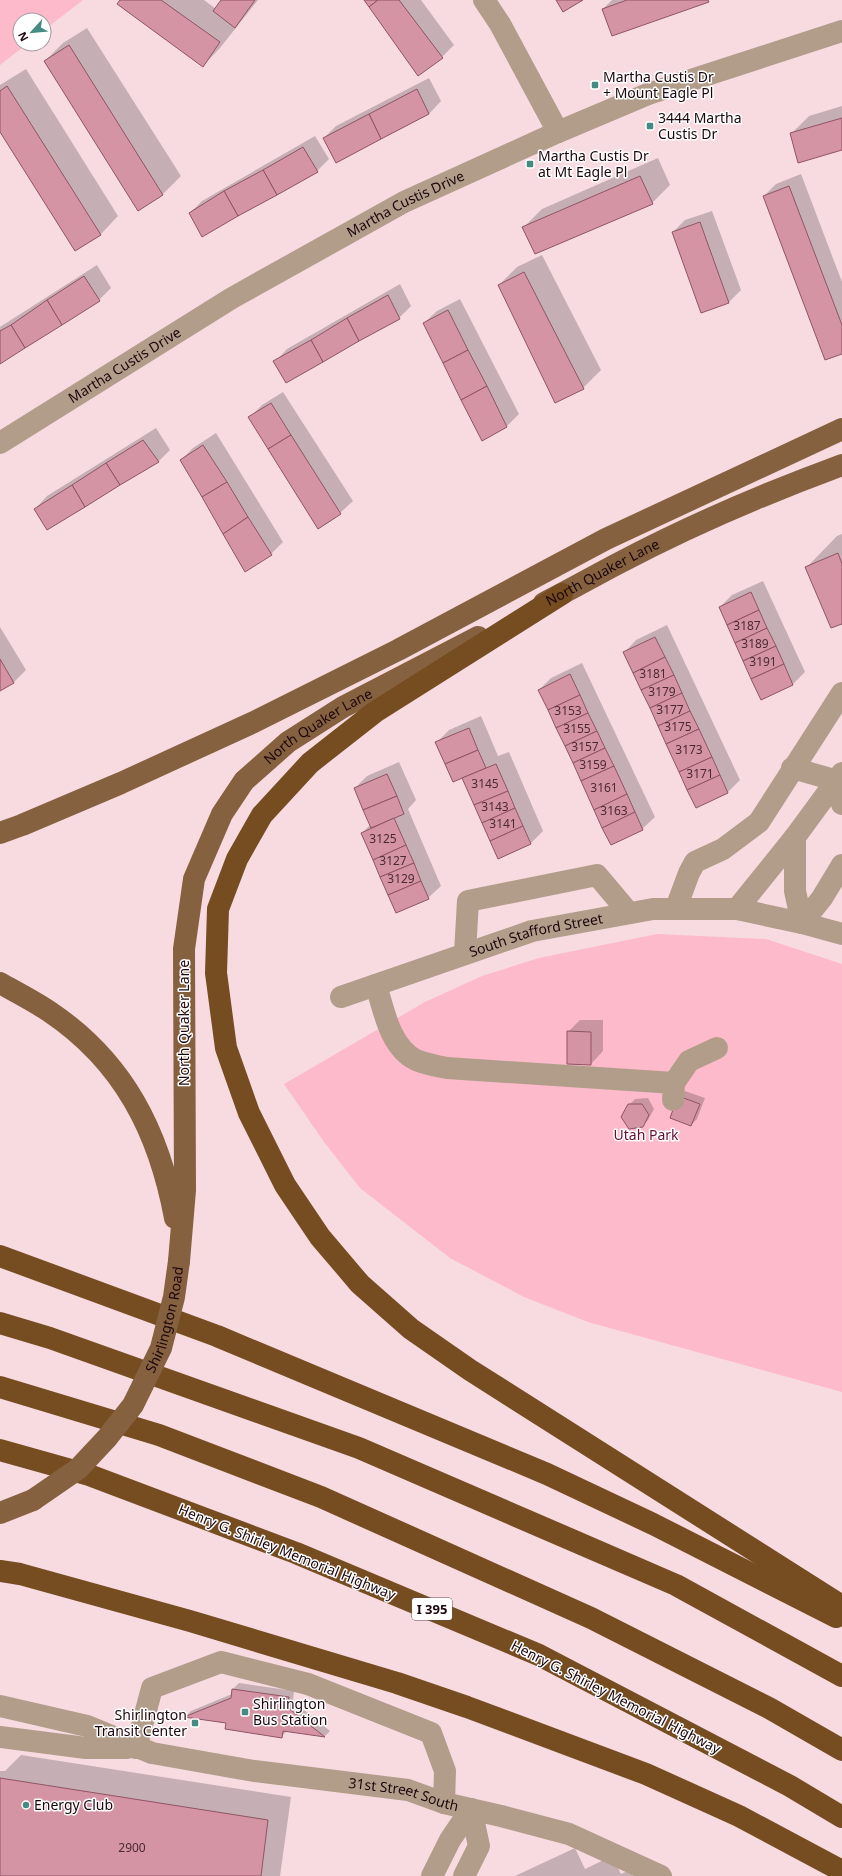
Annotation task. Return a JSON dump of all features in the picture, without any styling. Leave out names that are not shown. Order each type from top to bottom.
[{"type":"highway","points":[[562,594],[375,712],[310,763],[262,815],[237,859],[218,909],[216,973],[226,1048],[249,1113],[285,1185],[320,1237],[360,1284],[411,1329],[470,1370],[842,1606]]},
{"type":"highway","points":[[0,1256],[217,1336],[547,1474],[653,1524],[842,1621]]},
{"type":"highway","points":[[0,1323],[50,1338],[359,1448],[676,1585],[842,1676]]},
{"type":"highway","points":[[0,1387],[159,1435],[321,1497],[591,1618],[769,1708],[842,1750]]},
{"type":"highway","name":"Henry G. Shirley Memorial Highway","points":[[0,1450],[88,1475],[296,1552],[539,1655],[790,1786],[842,1817]]},
{"type":"highway","points":[[0,1571],[20,1574],[190,1621],[397,1682],[646,1774],[739,1816],[842,1871]]},
{"type":"main road","name":"North Quaker Lane","points":[[0,832],[22,825],[120,783],[254,722],[405,646],[606,539],[842,429]]},
{"type":"main road","name":"North Quaker Lane","points":[[179,1261],[185,1190],[184,949],[194,879],[222,814],[244,781],[288,742],[343,707],[669,538],[780,488],[842,465]]},
{"type":"main road","name":"Shirlington Road","points":[[0,982],[50,1012],[85,1040],[117,1075],[134,1101],[149,1128],[161,1159],[170,1190],[176,1223],[179,1261],[174,1297],[161,1348],[133,1405],[107,1438],[78,1469],[33,1500],[0,1513]]},
{"type":"street","points":[[484,0],[500,24],[558,132]]},
{"type":"street","name":"Martha Custis Drive","points":[[0,443],[232,298],[404,202],[558,132],[648,94],[842,31]]},
{"type":"street","points":[[676,908],[689,873],[695,862],[723,848],[759,822],[792,768],[842,693]]},
{"type":"street","points":[[792,768],[840,777]]},
{"type":"street","points":[[840,777],[842,804]]},
{"type":"street","points":[[737,909],[795,837],[840,777]]},
{"type":"street","points":[[795,837],[795,891],[802,922]]},
{"type":"street","points":[[802,922],[822,898],[842,865]]},
{"type":"street","points":[[465,953],[468,901],[597,875],[629,913]]},
{"type":"street","name":"South Stafford Street","points":[[341,997],[532,931],[629,913],[676,908],[737,909],[802,922],[842,934]]},
{"type":"street","points":[[376,985],[390,1031],[406,1052],[415,1059],[446,1068],[674,1091],[689,1061],[718,1048]]},
{"type":"street","points":[[136,1748],[152,1688],[220,1662],[308,1684],[430,1733],[445,1771],[444,1803]]},
{"type":"street","name":"31st Street South","points":[[0,1706],[87,1726],[136,1748],[152,1753],[254,1771],[408,1790],[444,1803],[569,1834],[661,1876]]},
{"type":"street","name":"31st Street South","points":[[0,1737],[86,1748],[136,1748]]},
{"type":"street","points":[[432,1876],[450,1840],[471,1809]]},
{"type":"street","points":[[464,1876],[479,1846],[471,1809]]},
{"type":"green space","points":[[0,0],[83,0],[52,24],[52,12],[12,12],[12,52],[17,52],[0,65]]},
{"type":"green space","name":"Utah Park","points":[[657,934],[766,939],[842,964],[842,1392],[588,1322],[524,1297],[450,1258],[360,1188],[324,1142],[284,1084],[425,1002],[482,976],[539,958]]},
{"type":"building","points":[[120,0],[161,0],[220,42],[203,67],[117,4]]},
{"type":"building","points":[[221,0],[255,0],[235,28],[213,11]]},
{"type":"building","points":[[364,0],[378,0],[369,7]]},
{"type":"building","points":[[378,0],[399,0],[443,58],[418,76],[369,7]]},
{"type":"building","points":[[556,0],[583,0],[563,12]]},
{"type":"building","points":[[627,0],[708,0],[709,2],[612,36],[602,9]]},
{"type":"building","points":[[69,45],[163,195],[138,211],[44,61]]},
{"type":"building","points":[[7,86],[101,235],[75,251],[0,132],[0,91]]},
{"type":"building","points":[[417,89],[429,114],[381,139],[369,114]]},
{"type":"building","points":[[369,114],[381,139],[336,163],[323,138]]},
{"type":"building","points":[[842,118],[842,150],[798,163],[790,133]]},
{"type":"building","points":[[303,147],[318,172],[277,195],[263,170]]},
{"type":"building","points":[[263,170],[277,195],[238,216],[224,191]]},
{"type":"building","points":[[640,176],[653,204],[535,254],[522,227]]},
{"type":"building","points":[[789,186],[842,325],[842,354],[825,360],[763,196]]},
{"type":"building","points":[[224,191],[238,216],[202,237],[189,213]]},
{"type":"building","points":[[700,222],[729,303],[701,313],[672,232]]},
{"type":"building","points":[[524,272],[584,389],[555,403],[498,285]]},
{"type":"building","points":[[84,276],[100,301],[62,325],[47,300]]},
{"type":"building","points":[[388,295],[400,319],[359,341],[347,318]]},
{"type":"building","points":[[47,300],[62,325],[25,348],[11,325]]},
{"type":"building","points":[[448,310],[468,350],[443,363],[423,323]]},
{"type":"building","points":[[347,318],[359,341],[323,362],[311,340]]},
{"type":"building","points":[[11,325],[25,348],[0,364],[0,331]]},
{"type":"building","points":[[311,340],[323,362],[286,383],[273,361]]},
{"type":"building","points":[[468,350],[487,386],[461,400],[443,363]]},
{"type":"building","points":[[487,386],[507,427],[482,441],[461,400]]},
{"type":"building","points":[[271,403],[291,435],[268,449],[248,417]]},
{"type":"building","points":[[291,435],[341,514],[318,529],[268,449]]},
{"type":"building","points":[[143,440],[159,462],[120,485],[106,463]]},
{"type":"building","points":[[203,445],[227,482],[202,497],[180,460]]},
{"type":"building","points":[[106,463],[120,485],[85,507],[72,485]]},
{"type":"building","points":[[227,482],[248,517],[223,534],[202,497]]},
{"type":"building","points":[[72,485],[85,507],[47,530],[34,509]]},
{"type":"building","points":[[248,517],[272,555],[245,572],[223,534]]},
{"type":"building","points":[[838,553],[842,564],[842,624],[831,628],[805,567]]},
{"type":"building","points":[[751,592],[759,610],[727,625],[719,607]]},
{"type":"building","points":[[759,610],[767,628],[735,643],[727,625]]},
{"type":"building","points":[[767,628],[776,646],[743,661],[735,643]]},
{"type":"building","points":[[655,637],[665,657],[633,673],[623,652]]},
{"type":"building","points":[[776,646],[784,664],[751,679],[743,661]]},
{"type":"building","points":[[665,657],[674,675],[641,690],[633,673]]},
{"type":"building","points":[[0,659],[14,683],[0,691]]},
{"type":"building","points":[[784,664],[793,685],[761,700],[751,679]]},
{"type":"building","points":[[570,674],[580,695],[548,710],[538,690]]},
{"type":"building","points":[[674,675],[682,693],[650,708],[641,690]]},
{"type":"building","points":[[682,693],[690,711],[658,726],[650,708]]},
{"type":"building","points":[[580,695],[588,713],[556,728],[548,710]]},
{"type":"building","points":[[690,711],[699,729],[666,744],[658,726]]},
{"type":"building","points":[[588,713],[597,731],[565,746],[556,728]]},
{"type":"building","points":[[469,728],[478,750],[445,764],[435,742]]},
{"type":"building","points":[[699,729],[712,757],[679,772],[666,744]]},
{"type":"building","points":[[597,731],[605,748],[573,763],[565,746]]},
{"type":"building","points":[[605,748],[614,766],[581,781],[573,763]]},
{"type":"building","points":[[478,750],[486,768],[453,782],[445,764]]},
{"type":"building","points":[[712,757],[720,775],[687,790],[679,772]]},
{"type":"building","points":[[496,764],[508,791],[474,805],[462,778]]},
{"type":"building","points":[[614,766],[627,794],[594,810],[581,781]]},
{"type":"building","points":[[387,774],[397,796],[363,810],[354,788]]},
{"type":"building","points":[[720,775],[728,793],[696,808],[687,790]]},
{"type":"building","points":[[508,791],[515,808],[482,823],[474,805]]},
{"type":"building","points":[[627,794],[635,812],[602,828],[594,810]]},
{"type":"building","points":[[397,796],[404,814],[371,828],[363,810]]},
{"type":"building","points":[[515,808],[523,826],[490,841],[482,823]]},
{"type":"building","points":[[635,812],[643,830],[611,845],[602,828]]},
{"type":"building","points":[[394,818],[406,845],[373,860],[361,833]]},
{"type":"building","points":[[523,826],[531,844],[498,859],[490,841]]},
{"type":"building","points":[[406,845],[414,863],[380,877],[373,860]]},
{"type":"building","points":[[414,863],[421,881],[388,895],[380,877]]},
{"type":"building","points":[[421,881],[429,899],[396,913],[388,895]]},
{"type":"building","points":[[567,1031],[591,1032],[591,1065],[567,1064]]},
{"type":"building","points":[[678,1096],[700,1104],[691,1126],[670,1118]]},
{"type":"building","points":[[628,1104],[642,1104],[649,1115],[643,1127],[629,1129],[621,1117]]},
{"type":"building","name":"Shirlington Bus Station","points":[[232,1689],[289,1697],[287,1707],[325,1737],[283,1731],[282,1738],[225,1729],[226,1723],[184,1717],[231,1698]]},
{"type":"building","points":[[0,1778],[268,1820],[261,1876],[0,1876]]},
{"type":"place","name":"Martha Custis Dr + Mount Eagle Pl","points":[[595,85]]},
{"type":"place","name":"3444 Martha Custis Dr","points":[[650,126]]},
{"type":"place","name":"Martha Custis Dr at Mt Eagle Pl","points":[[530,164]]},
{"type":"place","name":"Shirlington Bus Station","points":[[245,1712]]},
{"type":"place","name":"Shirlington Transit Center","points":[[195,1723]]},
{"type":"place","name":"Energy Club","points":[[26,1805]]}]
